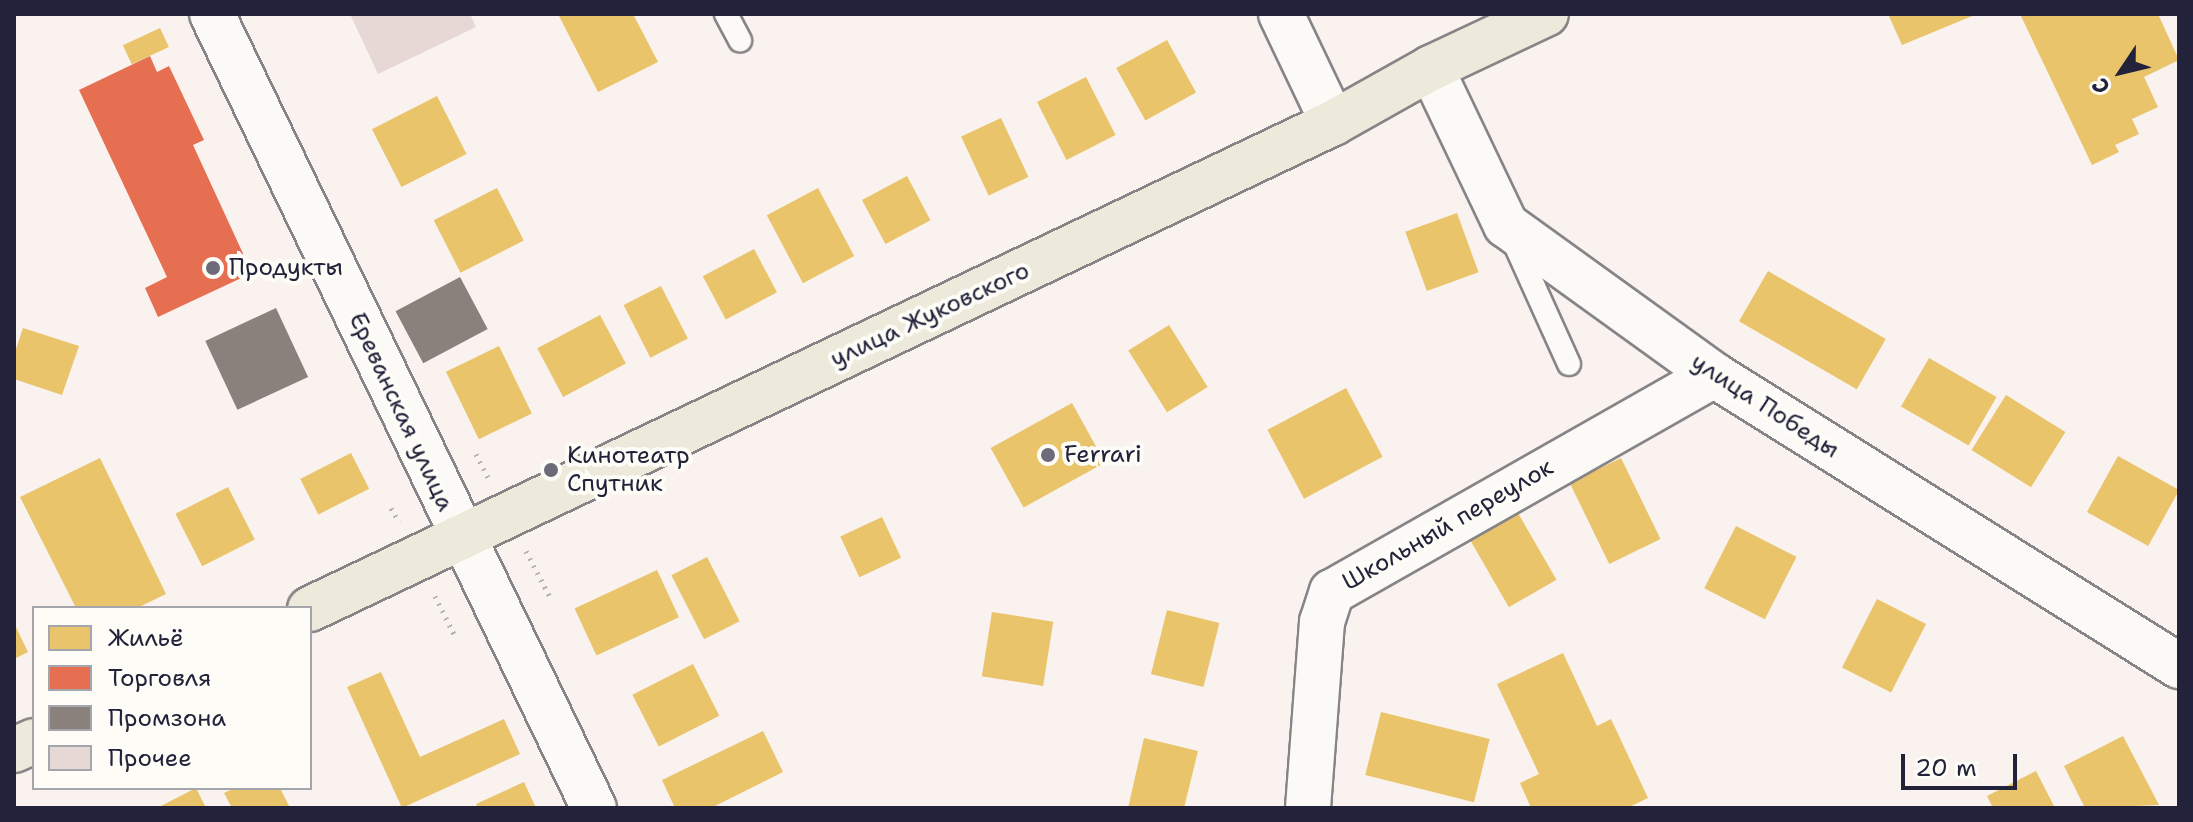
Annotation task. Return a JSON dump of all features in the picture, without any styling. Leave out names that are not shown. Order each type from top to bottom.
[{"type":"main road","name":"улица Жуковского","points":[[312,608],[1333,123],[1431,68],[1546,14]]},
{"type":"street","name":"Ереванская улица","points":[[212,14],[594,808]]},
{"type":"street","points":[[1281,14],[1333,123]]},
{"type":"street","name":"улица Победы","points":[[1431,68],[1506,225],[1714,375],[2179,666]]},
{"type":"street","name":"Школьный переулок","points":[[1308,808],[1322,622],[1332,592],[1714,375]]},
{"type":"lane","points":[[726,14],[740,40]]},
{"type":"lane","points":[[1506,225],[1569,364]]},
{"type":"building: Жильё","points":[[558,14],[633,14],[658,62],[598,92]]},
{"type":"building: Жильё","points":[[1888,14],[1977,14],[1902,45]]},
{"type":"building: Жильё","points":[[2020,14],[2158,14],[2179,60],[2144,77],[2158,107],[2132,119],[2139,134],[2115,145],[2119,152],[2092,165]]},
{"type":"building: Жильё","points":[[160,28],[169,47],[132,64],[123,45]]},
{"type":"building: Жильё","points":[[1167,40],[1196,92],[1145,121],[1116,68]]},
{"type":"building: Жильё","points":[[1086,77],[1116,135],[1067,160],[1037,102]]},
{"type":"building: Жильё","points":[[437,96],[467,154],[401,187],[372,129]]},
{"type":"building: Жильё","points":[[1001,118],[1028,177],[989,196],[961,137]]},
{"type":"building: Жильё","points":[[907,176],[930,220],[885,244],[862,200]]},
{"type":"building: Жильё","points":[[497,188],[524,241],[461,273],[434,220]]},
{"type":"building: Жильё","points":[[818,188],[854,256],[803,283],[767,215]]},
{"type":"building: Жильё","points":[[1457,213],[1479,272],[1427,291],[1405,232]]},
{"type":"building: Жильё","points":[[754,249],[777,292],[726,319],[703,276]]},
{"type":"building: Жильё","points":[[1768,271],[1886,339],[1857,389],[1739,321]]},
{"type":"building: Жильё","points":[[661,286],[688,339],[650,358],[624,305]]},
{"type":"building: Жильё","points":[[600,315],[626,364],[563,397],[537,348]]},
{"type":"building: Жильё","points":[[1169,325],[1208,387],[1167,412],[1128,350]]},
{"type":"building: Жильё","points":[[23,328],[79,346],[62,395],[14,379],[14,355]]},
{"type":"building: Жильё","points":[[499,346],[532,413],[479,439],[446,372]]},
{"type":"building: Жильё","points":[[1929,358],[1997,397],[1969,445],[1901,406]]},
{"type":"building: Жильё","points":[[1346,388],[1383,457],[1304,499],[1267,430]]},
{"type":"building: Жильё","points":[[2006,395],[2065,432],[2031,487],[1972,450]]},
{"type":"building: Жильё","name":"Ferrari","points":[[1072,403],[1105,462],[1024,508],[991,448]]},
{"type":"building: Жильё","points":[[351,453],[369,489],[318,515],[300,479]]},
{"type":"building: Жильё","points":[[2118,456],[2179,490],[2148,546],[2087,512]]},
{"type":"building: Жильё","points":[[100,458],[166,594],[141,606],[75,606],[20,497]]},
{"type":"building: Жильё","points":[[1621,458],[1660,539],[1609,564],[1570,483]]},
{"type":"building: Жильё","points":[[228,487],[255,540],[202,566],[175,514]]},
{"type":"building: Жильё","points":[[1518,513],[1557,580],[1509,607],[1470,540]]},
{"type":"building: Жильё","points":[[882,517],[901,558],[859,577],[840,536]]},
{"type":"building: Жильё","points":[[1736,526],[1797,557],[1765,619],[1704,588]]},
{"type":"building: Жильё","points":[[707,557],[740,621],[704,639],[671,575]]},
{"type":"building: Жильё","points":[[657,570],[679,617],[597,656],[575,608]]},
{"type":"building: Жильё","points":[[1877,599],[1926,624],[1891,693],[1842,668]]},
{"type":"building: Жильё","points":[[1167,610],[1219,623],[1203,687],[1151,674]]},
{"type":"building: Жильё","points":[[992,612],[1053,622],[1043,686],[982,676]]},
{"type":"building: Жильё","points":[[14,623],[28,652],[14,659]]},
{"type":"building: Жильё","points":[[1563,653],[1597,726],[1611,719],[1648,798],[1627,808],[1531,808],[1520,783],[1539,774],[1497,684]]},
{"type":"building: Жильё","points":[[693,664],[719,716],[659,747],[632,695]]},
{"type":"building: Жильё","points":[[381,672],[420,757],[504,719],[520,754],[402,808],[347,687]]},
{"type":"building: Жильё","points":[[1381,712],[1490,739],[1474,802],[1365,775]]},
{"type":"building: Жильё","points":[[763,731],[783,772],[711,808],[675,808],[662,780]]},
{"type":"building: Жильё","points":[[2123,736],[2159,805],[2085,808],[2064,766]]},
{"type":"building: Жильё","points":[[1144,738],[1198,751],[1184,808],[1128,808]]},
{"type":"building: Жильё","points":[[2036,771],[2055,808],[1993,808],[1987,796]]},
{"type":"building: Жильё","points":[[524,782],[536,808],[478,808],[476,804]]},
{"type":"building: Жильё","points":[[197,790],[206,808],[157,808]]},
{"type":"building: Жильё","points":[[231,790],[281,790],[290,808],[232,808],[224,793]]},
{"type":"building: Торговля","points":[[150,56],[157,72],[169,66],[204,140],[193,145],[252,273],[158,317],[145,288],[167,277],[79,90]]},
{"type":"building: Промзона","points":[[460,277],[488,329],[423,363],[396,311]]},
{"type":"building: Промзона","points":[[276,308],[308,377],[237,410],[205,341]]},
{"type":"building: Прочее","points":[[350,14],[470,14],[476,27],[378,74]]},
{"type":"place","name":"Продукты","points":[[213,268]]},
{"type":"place","name":"Ferrari","points":[[1048,455]]},
{"type":"place","name":"Кинотеатр Спутник","points":[[551,470]]}]
